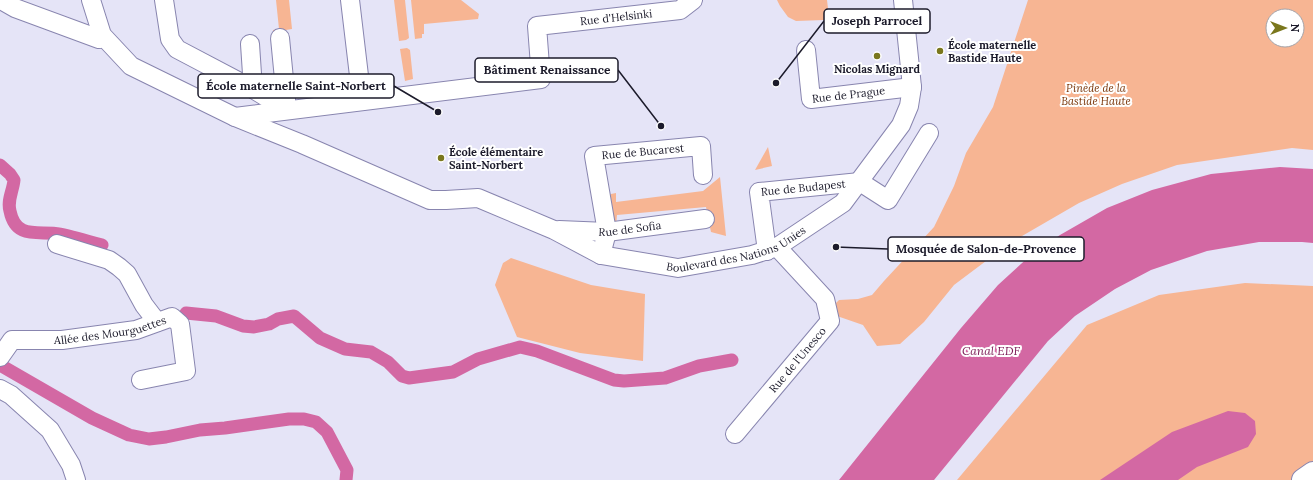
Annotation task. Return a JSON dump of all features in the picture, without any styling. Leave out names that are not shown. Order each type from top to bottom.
[{"type":"highway","points":[[1303,480],[1313,473]]},
{"type":"street","points":[[0,0],[15,8],[100,39]]},
{"type":"street","name":"Boulevard des Nations Unies","points":[[91,0],[102,35],[132,66],[235,117],[302,144],[430,200],[478,198],[554,230],[601,256],[678,268],[752,256],[772,249],[843,203],[901,125],[909,106],[912,87],[903,0]]},
{"type":"street","points":[[164,0],[170,39],[177,49],[253,89],[282,111]]},
{"type":"street","points":[[235,117],[362,101],[350,0]]},
{"type":"street","name":"Rue d'Helsinki","points":[[362,101],[541,79],[537,26],[626,8],[680,10],[693,0]]},
{"type":"street","points":[[280,38],[283,127],[302,144]]},
{"type":"street","points":[[250,44],[253,89]]},
{"type":"street","name":"Rue de Prague","points":[[806,50],[811,99],[912,87]]},
{"type":"street","points":[[860,182],[888,200],[929,133]]},
{"type":"street","name":"Rue de Bucarest","points":[[601,256],[607,232],[594,156],[701,146],[703,175]]},
{"type":"street","name":"Rue de Budapest","points":[[772,249],[759,192],[860,182]]},
{"type":"street","name":"Rue de Sofia","points":[[554,230],[607,232],[705,219]]},
{"type":"street","points":[[57,244],[109,260],[119,267],[127,274],[144,305],[156,322]]},
{"type":"street","name":"Rue de l'Unesco","points":[[735,434],[830,320],[825,299],[772,249]]},
{"type":"street","name":"Allée des Mourguettes","points":[[0,357],[12,340],[62,340],[136,330],[172,317],[180,324],[186,371],[141,380]]},
{"type":"street","points":[[0,389],[11,395],[50,430],[71,465],[76,480]]},
{"type":"green space","points":[[276,0],[289,0],[292,29],[273,32],[273,30],[279,29]]},
{"type":"green space","points":[[394,0],[405,0],[409,38],[406,40],[399,41]]},
{"type":"green space","points":[[411,0],[461,0],[479,14],[478,19],[424,24],[424,34],[422,34],[422,38],[415,39]]},
{"type":"green space","points":[[777,0],[827,0],[829,17],[824,20],[796,21],[788,17]]},
{"type":"green space","name":"Pinède de la Bastide Haute","points":[[1028,0],[1313,0],[1313,150],[1292,148],[1177,165],[1122,184],[1079,203],[1010,243],[954,285],[924,322],[900,344],[877,346],[863,325],[837,316],[835,304],[839,300],[858,299],[872,295],[934,227],[954,186],[966,153],[993,107]]},
{"type":"green space","points":[[407,48],[410,50],[413,79],[405,81],[400,49]]},
{"type":"green space","points":[[768,147],[772,166],[755,170]]},
{"type":"green space","points":[[720,177],[726,236],[711,232],[706,207],[617,215],[616,227],[612,224],[608,197],[611,194],[616,193],[616,202],[703,191]]},
{"type":"green space","points":[[511,258],[591,285],[645,294],[643,361],[580,353],[517,337],[495,285],[503,263]]},
{"type":"green space","points":[[1245,283],[1313,286],[1313,480],[957,480],[1087,325],[1159,295]]},
{"type":"water","name":"Canal EDF","points":[[1280,167],[1313,169],[1313,243],[1259,242],[1207,251],[1151,270],[1115,289],[1075,316],[1048,341],[934,480],[839,480],[961,328],[998,285],[1032,254],[1060,235],[1107,208],[1152,190],[1211,174]]},
{"type":"water","points":[[1228,411],[1245,413],[1255,421],[1256,434],[1248,447],[1197,467],[1178,480],[1100,480],[1172,432]]},
{"type":"waterway","points":[[0,165],[14,180],[9,207],[13,220],[18,227],[30,232],[60,234],[102,245]]},
{"type":"waterway","points":[[186,313],[216,316],[243,326],[254,327],[269,324],[278,319],[294,316],[320,338],[345,349],[371,352],[388,362],[402,376],[409,378],[453,372],[478,359],[520,347],[537,351],[614,380],[624,381],[665,378],[699,366],[732,360]]},
{"type":"waterway","points":[[0,365],[92,418],[129,435],[149,439],[200,430],[289,419],[304,419],[316,422],[327,432],[347,470],[346,480]]},
{"type":"place","name":"École maternelle Bastide Haute","points":[[940,51]]},
{"type":"place","name":"Nicolas Mignard","points":[[877,56]]},
{"type":"place","name":"Joseph Parrocel","points":[[776,83]]},
{"type":"place","name":"École maternelle Saint-Norbert","points":[[438,112]]},
{"type":"place","name":"Bâtiment Renaissance","points":[[661,126]]},
{"type":"place","name":"École élémentaire Saint-Norbert","points":[[441,158]]},
{"type":"place","name":"Mosquée de Salon-de-Provence","points":[[836,247]]}]
